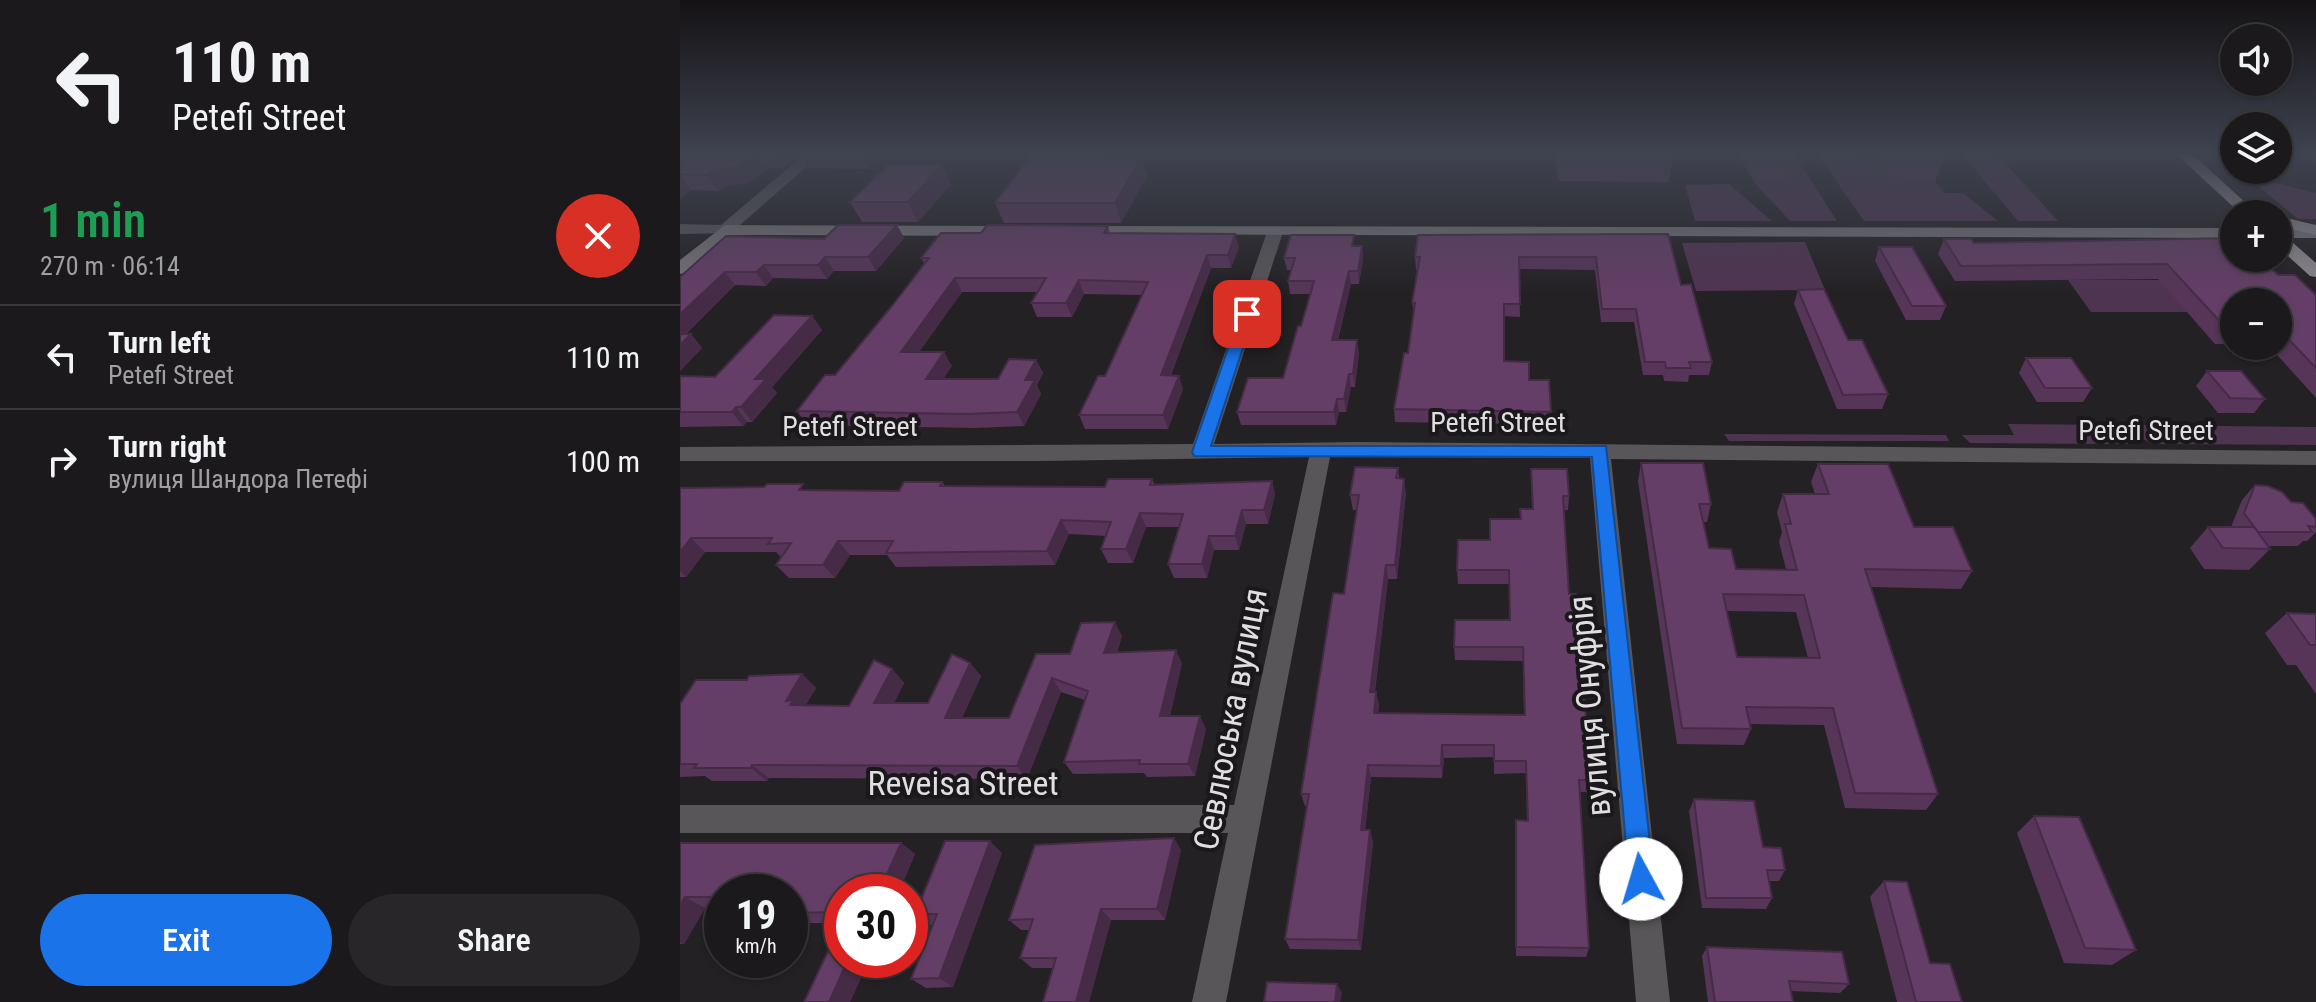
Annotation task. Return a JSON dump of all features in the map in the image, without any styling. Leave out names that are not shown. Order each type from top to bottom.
[{"type":"main road","points":[[2292,225],[2316,232]]},
{"type":"main road","points":[[680,269],[725,230],[1034,231]]},
{"type":"main road","points":[[1064,231],[2220,233]]},
{"type":"main road","points":[[2292,235],[2316,232]]},
{"type":"main road","points":[[2316,240],[2307,249],[2316,271]]},
{"type":"main road","points":[[2292,249],[2316,271]]},
{"type":"street","points":[[680,229],[725,230],[760,200]]},
{"type":"street","points":[[1201,452],[1275,232]]},
{"type":"street","name":"Petefi Street","points":[[680,454],[1321,449],[2316,458]]},
{"type":"street","name":"Севлюська вулиця","points":[[1209,1002],[1321,449]]},
{"type":"street","name":"вулиця Онуфрія","points":[[1600,451],[1653,1002]]},
{"type":"street","name":"Reveisa Street","points":[[680,819],[1247,819]]},
{"type":"shaded area","points":[[1689,200],[1747,200],[1772,221],[1695,221]]},
{"type":"shaded area","points":[[1770,200],[1823,200],[1837,221],[1790,221]]},
{"type":"shaded area","points":[[1849,200],[1971,200],[1998,221],[1864,221]]},
{"type":"shaded area","points":[[2000,200],[2039,200],[2058,221],[2018,221]]},
{"type":"shaded area","points":[[2275,200],[2316,200],[2316,219],[2298,219],[2292,214],[2292,200]]},
{"type":"shaded area","points":[[1805,242],[1825,290],[1696,291],[1682,243]]},
{"type":"shaded area","points":[[2068,280],[2210,280],[2218,312],[2091,312]]},
{"type":"shaded area","points":[[2008,424],[2123,425],[2131,440],[2128,444],[1970,443],[1962,435],[2014,435]]},
{"type":"shaded area","points":[[2133,425],[2316,427],[2316,445],[2154,444],[2143,439]]},
{"type":"shaded area","points":[[1724,434],[1946,435],[1949,441],[1729,441]]},
{"type":"building","points":[[852,200],[910,200],[908,202],[850,202]]},
{"type":"building","points":[[997,200],[1117,200],[1115,203],[995,203]]},
{"type":"building","points":[[838,225],[897,225],[868,257],[825,257],[818,265],[764,265],[756,272],[725,272],[680,314],[680,277],[726,236],[824,239]]},
{"type":"building","points":[[987,225],[1108,226],[1104,233],[1235,234],[1228,255],[1207,255],[1161,375],[1179,376],[1163,415],[1079,415],[1098,376],[1105,376],[1148,282],[1079,280],[1066,303],[1031,303],[1046,278],[955,278],[901,352],[944,352],[926,379],[998,379],[1009,359],[1036,360],[1025,380],[1035,380],[1017,412],[797,411],[825,375],[835,375],[892,306],[929,258],[921,258],[941,233],[981,233]]},
{"type":"building","points":[[1668,234],[1681,285],[1691,284],[1712,362],[1689,362],[1691,368],[1666,368],[1665,362],[1645,362],[1636,309],[1602,309],[1596,257],[1519,257],[1520,304],[1504,304],[1504,361],[1529,362],[1529,380],[1549,380],[1551,412],[1394,409],[1404,353],[1408,353],[1415,303],[1412,302],[1420,257],[1415,257],[1418,235]]},
{"type":"building","points":[[1291,235],[1354,235],[1352,246],[1362,246],[1358,271],[1349,271],[1332,340],[1357,340],[1353,374],[1349,374],[1344,399],[1337,399],[1334,412],[1237,412],[1248,378],[1283,378],[1298,326],[1301,326],[1314,281],[1288,281],[1295,258],[1284,258]]},
{"type":"building","points":[[2220,238],[2220,272],[2295,275],[2316,295],[2316,368],[2292,343],[2292,288],[2220,288],[2220,321],[2167,264],[1961,266],[1944,239],[1971,239],[1974,243]]},
{"type":"building","points":[[1879,247],[1912,247],[1946,306],[1912,306]]},
{"type":"building","points":[[1824,289],[1848,340],[1862,340],[1888,394],[1843,395],[1798,290]]},
{"type":"building","points":[[774,315],[812,316],[755,379],[766,379],[741,407],[736,407],[732,412],[680,412],[680,376],[715,377]]},
{"type":"building","points":[[680,334],[691,334],[680,345]]},
{"type":"building","points":[[2026,358],[2071,358],[2092,388],[2045,388]]},
{"type":"building","points":[[2207,371],[2241,371],[2265,399],[2230,398]]},
{"type":"building","points":[[1641,463],[1703,463],[1711,504],[1699,504],[1709,548],[1731,549],[1736,569],[1797,570],[1785,524],[1791,524],[1783,494],[1829,494],[1818,464],[1888,464],[1914,527],[1953,527],[1972,571],[1865,569],[1938,794],[1855,793],[1833,708],[1746,707],[1751,729],[1682,728]],"holes":[[[1723,594],[1804,595],[1820,658],[1737,657]]]},
{"type":"building","points":[[1355,467],[1398,468],[1396,478],[1404,479],[1395,565],[1386,565],[1370,692],[1376,692],[1374,713],[1525,715],[1523,647],[1454,647],[1455,620],[1510,620],[1509,570],[1457,570],[1458,540],[1490,540],[1490,519],[1521,519],[1520,509],[1533,509],[1531,469],[1567,469],[1569,496],[1563,496],[1569,594],[1576,594],[1591,780],[1579,780],[1589,948],[1516,947],[1516,820],[1528,821],[1526,761],[1494,761],[1494,745],[1442,745],[1441,766],[1368,765],[1361,830],[1370,830],[1358,940],[1285,939],[1309,794],[1301,794],[1333,593],[1344,594],[1359,495],[1350,495]]},
{"type":"building","points":[[1108,479],[1152,479],[1150,485],[1272,481],[1264,510],[1242,510],[1235,536],[1209,536],[1202,564],[1168,564],[1183,514],[1140,513],[1126,549],[1101,549],[1111,522],[1061,520],[1047,551],[886,553],[893,541],[838,541],[823,565],[776,565],[791,543],[768,544],[772,538],[691,538],[680,552],[680,488],[803,484],[799,490],[899,491],[904,482],[942,482],[940,486],[1105,487]]},
{"type":"building","points":[[2255,485],[2268,486],[2282,492],[2291,502],[2303,503],[2316,519],[2316,527],[2308,526],[2312,532],[2258,532],[2244,513]]},
{"type":"building","points":[[2208,527],[2254,527],[2270,549],[2223,548]]},
{"type":"building","points":[[2287,613],[2316,614],[2316,645],[2310,645]]},
{"type":"building","points":[[1115,622],[1104,653],[1176,650],[1160,716],[1200,716],[1188,764],[1139,764],[1140,760],[1064,762],[1088,691],[1052,678],[1017,766],[752,765],[751,768],[694,768],[697,764],[680,764],[680,704],[696,680],[747,680],[749,676],[802,674],[786,701],[793,700],[790,705],[849,706],[874,660],[892,669],[874,703],[928,703],[952,654],[970,663],[945,718],[1009,718],[1036,654],[1070,654],[1081,623]]},
{"type":"building","points":[[1694,799],[1754,801],[1763,847],[1781,848],[1785,870],[1767,870],[1772,898],[1706,898]]},
{"type":"building","points":[[2034,816],[2079,817],[2136,950],[2085,948]]},
{"type":"building","points":[[1174,838],[1157,909],[1101,909],[1076,1002],[1043,1002],[1056,958],[1020,958],[1033,919],[1009,920],[1035,845]]},
{"type":"building","points":[[945,841],[990,841],[939,978],[911,979],[928,978],[928,936],[937,914],[928,914],[928,882]]},
{"type":"building","points":[[680,843],[901,843],[887,874],[824,874],[824,912],[808,913],[808,874],[704,874],[704,897],[685,897],[680,906]]},
{"type":"building","points":[[1884,881],[1907,882],[1930,963],[1950,964],[1962,1002],[1916,1002]]},
{"type":"building","points":[[1707,947],[1842,952],[1849,984],[1789,981],[1793,1002],[1715,1002]]},
{"type":"building","points":[[824,960],[824,978],[840,978],[829,1002],[804,1002]]},
{"type":"building","points":[[1267,982],[1337,984],[1335,1002],[1264,1002]]},
{"type":"route","points":[[1247,314],[1201,452],[1321,449],[1600,451],[1641,879]]}]
